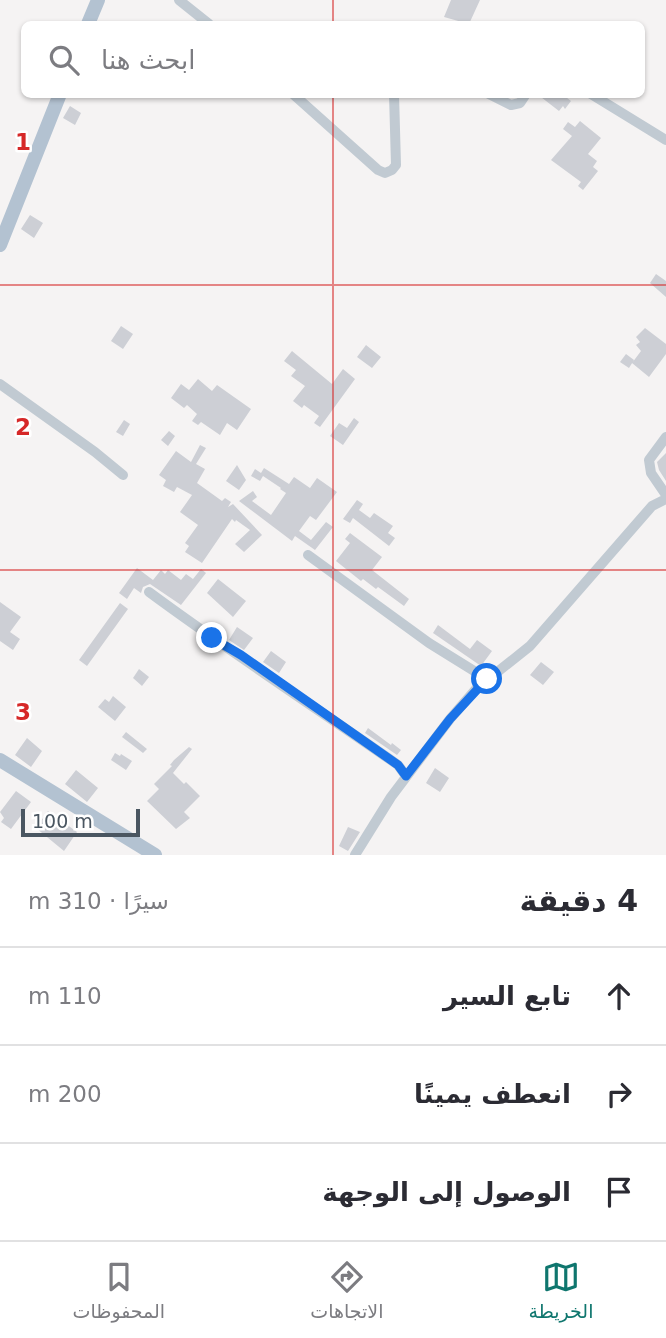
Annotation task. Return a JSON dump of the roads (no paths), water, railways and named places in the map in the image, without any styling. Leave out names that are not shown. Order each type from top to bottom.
[{"type":"main road","points":[[89,21],[99,0]]},
{"type":"main road","points":[[0,245],[58,98]]},
{"type":"main road","points":[[0,760],[155,855]]},
{"type":"street","points":[[179,0],[204,21]]},
{"type":"street","points":[[297,98],[378,170],[385,173],[393,170],[396,165],[394,98]]},
{"type":"street","points":[[497,98],[511,105],[520,103],[523,98]]},
{"type":"street","points":[[598,98],[666,140]]},
{"type":"street","points":[[0,384],[95,452],[122,475]]},
{"type":"street","points":[[355,855],[406,776],[450,719],[487,679],[530,646],[652,506],[666,497],[652,473],[649,460],[666,437]]},
{"type":"street","points":[[308,555],[429,643],[487,679]]},
{"type":"street","points":[[149,592],[398,765],[406,776]]}]
